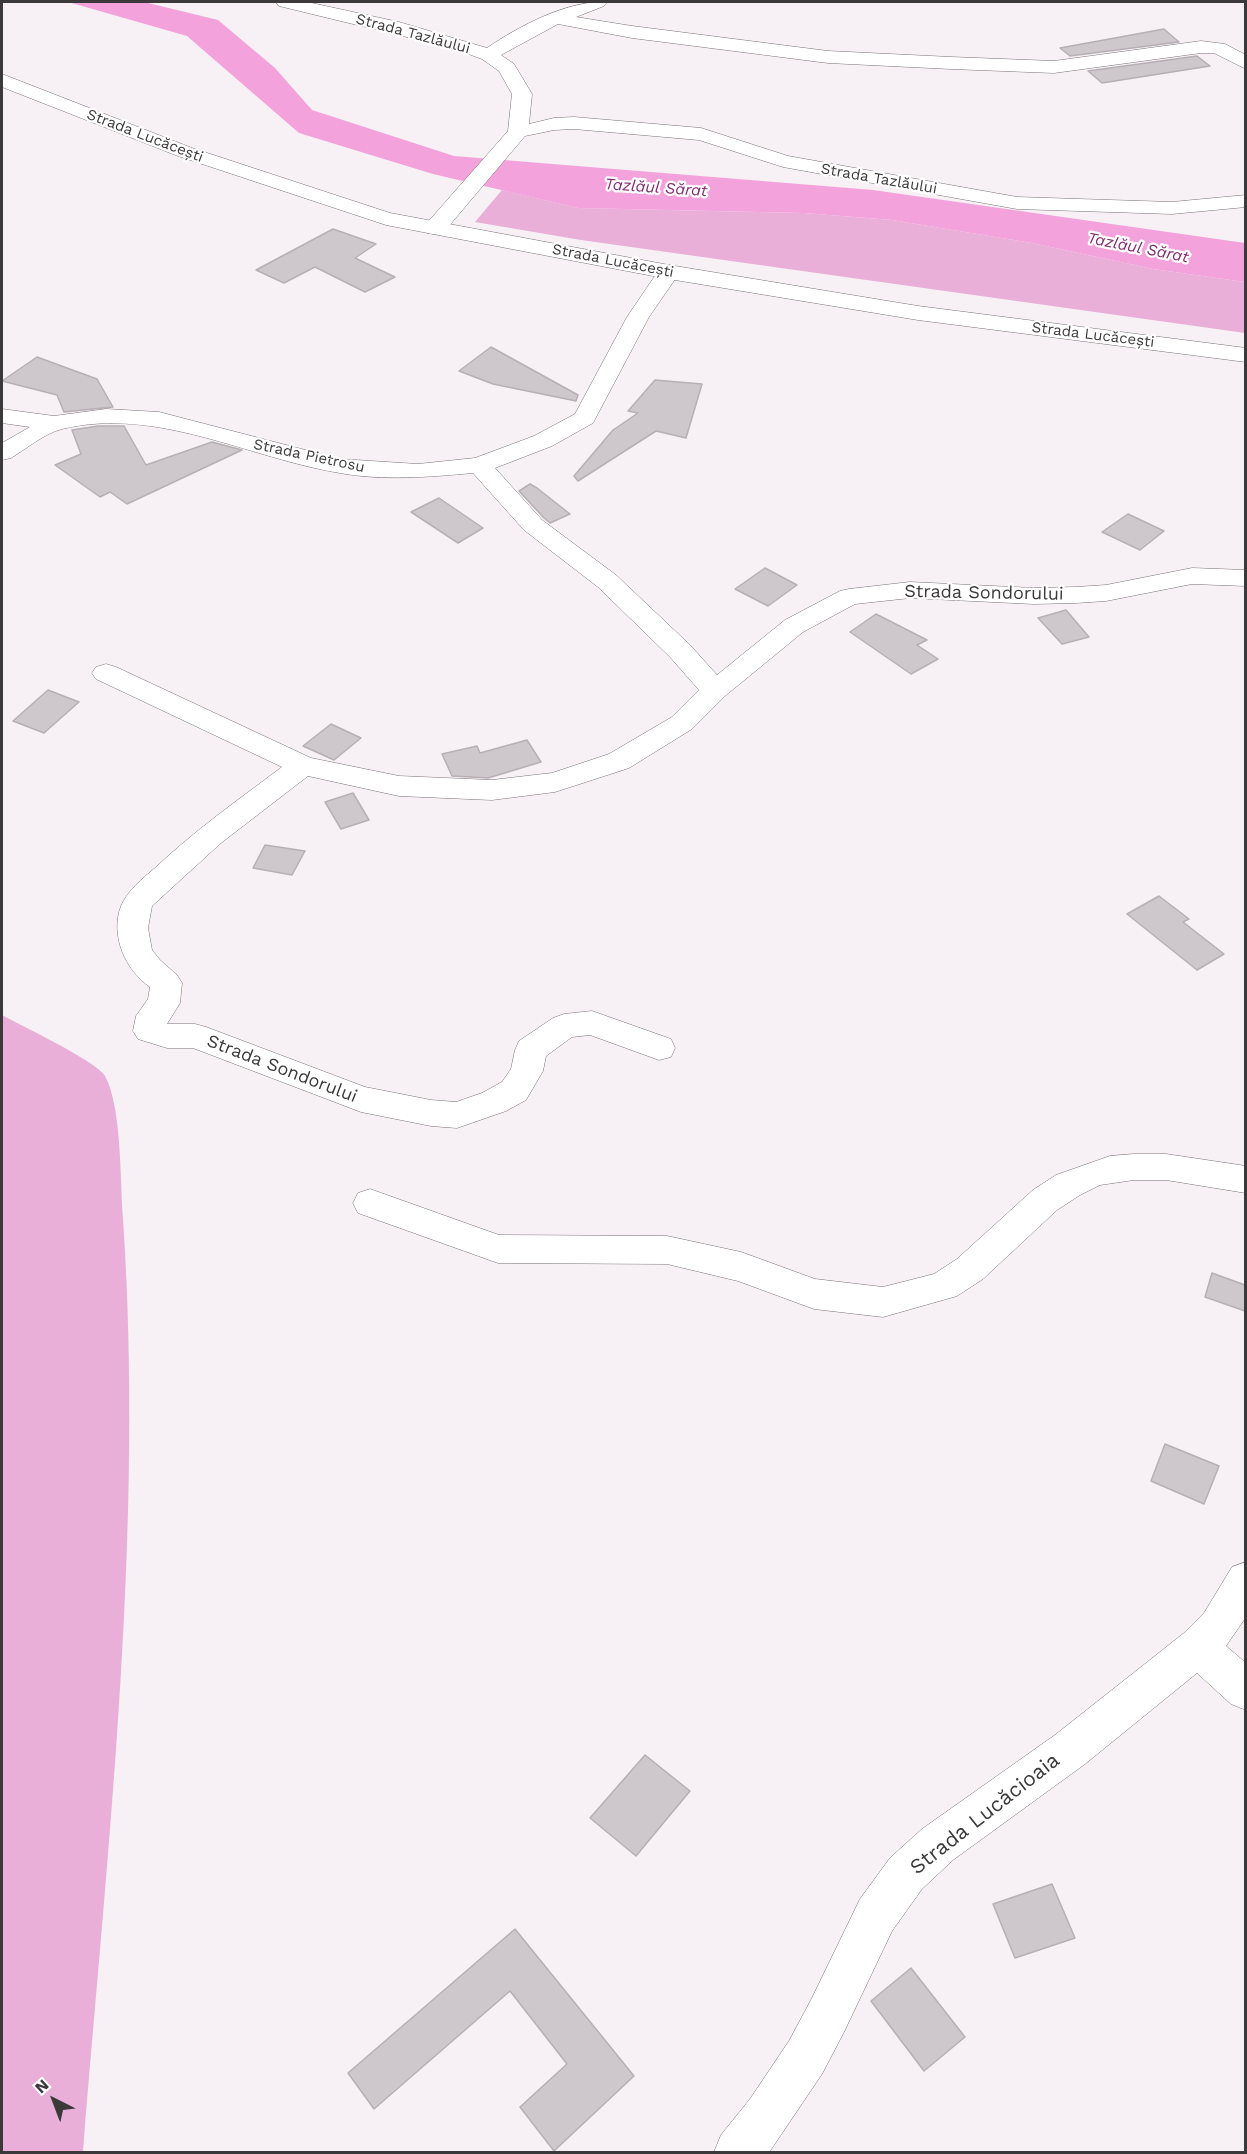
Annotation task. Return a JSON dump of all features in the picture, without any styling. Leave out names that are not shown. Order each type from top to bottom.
[{"type":"street","name":"Strada Tazlăului","points":[[285,2],[392,26],[459,44],[489,56],[507,68],[522,94],[518,132],[554,124],[574,123],[701,134],[783,160],[830,171],[1017,203],[1172,208],[1245,201]]},
{"type":"street","points":[[489,56],[512,39],[553,18],[598,2]]},
{"type":"street","points":[[553,18],[632,32],[828,57],[1054,67],[1201,47],[1218,48],[1245,63]]},
{"type":"street","name":"Strada Lucăcești","points":[[2,80],[185,152],[386,219],[669,272],[918,313],[1245,354]]},
{"type":"street","points":[[435,228],[498,152],[518,132]]},
{"type":"street","name":"Strada Pietrosu","points":[[2,416],[54,423],[106,416],[159,419],[340,466],[418,471],[479,465],[543,441],[585,418],[638,317],[669,272]]},
{"type":"street","points":[[2,453],[54,423]]},
{"type":"street","points":[[479,465],[533,525],[607,581],[680,651],[715,690]]},
{"type":"street","name":"Strada Sondorului","points":[[106,673],[303,766],[399,786],[492,790],[555,782],[619,761],[682,723],[715,690],[794,626],[849,597],[910,590],[1034,596],[1076,595],[1106,592],[1192,576],[1245,578]]},
{"type":"street","name":"Strada Sondorului","points":[[303,766],[187,855],[138,902],[132,920],[137,956],[152,974],[166,983],[164,1003],[152,1016],[149,1031],[166,1036],[195,1036],[361,1099],[431,1113],[458,1115],[494,1102],[514,1091],[527,1071],[531,1050],[564,1026],[592,1023],[659,1048]]},
{"type":"street","points":[[370,1203],[498,1248],[585,1251],[668,1250],[741,1267],[813,1294],[883,1302],[944,1286],[970,1269],[1045,1200],[1068,1185],[1090,1175],[1134,1167],[1166,1167],[1245,1180]]},
{"type":"street","name":"Strada Lucăcioaia","points":[[738,2152],[774,2108],[837,1998],[877,1913],[892,1890],[940,1844],[1035,1775],[1198,1647],[1218,1626],[1235,1601],[1245,1580]]},
{"type":"street","points":[[1198,1647],[1245,1690]]},
{"type":"shaded area","points":[[502,190],[578,208],[804,213],[892,220],[1032,243],[1153,269],[1245,282],[1245,333],[581,240],[475,222]]},
{"type":"shaded area","points":[[2,1015],[74,1053],[105,1076],[115,1106],[119,1145],[128,1336],[129,1453],[126,1569],[112,1803],[83,2152],[2,2152]]},
{"type":"water","name":"Tazlăul Sărat","points":[[68,2],[144,2],[218,20],[275,68],[312,110],[454,156],[873,190],[1245,243],[1245,282],[1153,269],[1032,243],[892,220],[804,213],[578,208],[433,174],[299,133],[187,36]]},
{"type":"building","points":[[1164,29],[1179,42],[1070,56],[1060,48]]},
{"type":"building","points":[[1197,56],[1210,66],[1102,83],[1088,71]]},
{"type":"building","points":[[333,229],[376,244],[355,258],[395,277],[365,292],[315,267],[284,283],[256,270]]},
{"type":"building","points":[[491,347],[578,395],[576,401],[493,384],[459,371]]},
{"type":"building","points":[[37,357],[97,379],[113,407],[64,412],[57,395],[2,381]]},
{"type":"building","points":[[655,380],[702,384],[686,438],[656,431],[578,481],[574,476],[613,430],[638,413],[628,411]]},
{"type":"building","points":[[98,426],[124,426],[146,465],[212,442],[242,450],[127,504],[110,492],[100,497],[55,465],[81,454],[72,430]]},
{"type":"building","points":[[530,484],[570,514],[550,523],[519,491]]},
{"type":"building","points":[[439,498],[483,528],[458,543],[411,512]]},
{"type":"building","points":[[1128,514],[1164,531],[1140,550],[1102,532]]},
{"type":"building","points":[[765,568],[797,585],[768,606],[735,589]]},
{"type":"building","points":[[1066,610],[1089,637],[1062,644],[1038,618]]},
{"type":"building","points":[[876,614],[927,640],[917,645],[938,659],[911,674],[850,632]]},
{"type":"building","points":[[48,690],[79,702],[44,733],[13,721]]},
{"type":"building","points":[[331,724],[361,738],[334,760],[303,746]]},
{"type":"building","points":[[527,740],[541,762],[488,778],[452,776],[442,754],[477,746],[480,753]]},
{"type":"building","points":[[353,793],[369,820],[341,829],[325,802]]},
{"type":"building","points":[[265,845],[305,851],[292,875],[253,868]]},
{"type":"building","points":[[1159,896],[1189,919],[1183,922],[1224,954],[1197,970],[1127,914]]},
{"type":"building","points":[[1212,1273],[1245,1285],[1245,1311],[1205,1297]]},
{"type":"building","points":[[1165,1444],[1219,1466],[1204,1504],[1151,1481]]},
{"type":"building","points":[[645,1755],[690,1791],[636,1856],[590,1818]]},
{"type":"building","points":[[1052,1884],[1075,1938],[1015,1958],[993,1904]]},
{"type":"building","points":[[515,1929],[634,2076],[554,2151],[520,2107],[567,2064],[510,1991],[374,2109],[348,2073]]},
{"type":"building","points":[[911,1968],[965,2037],[924,2071],[871,2001]]}]
